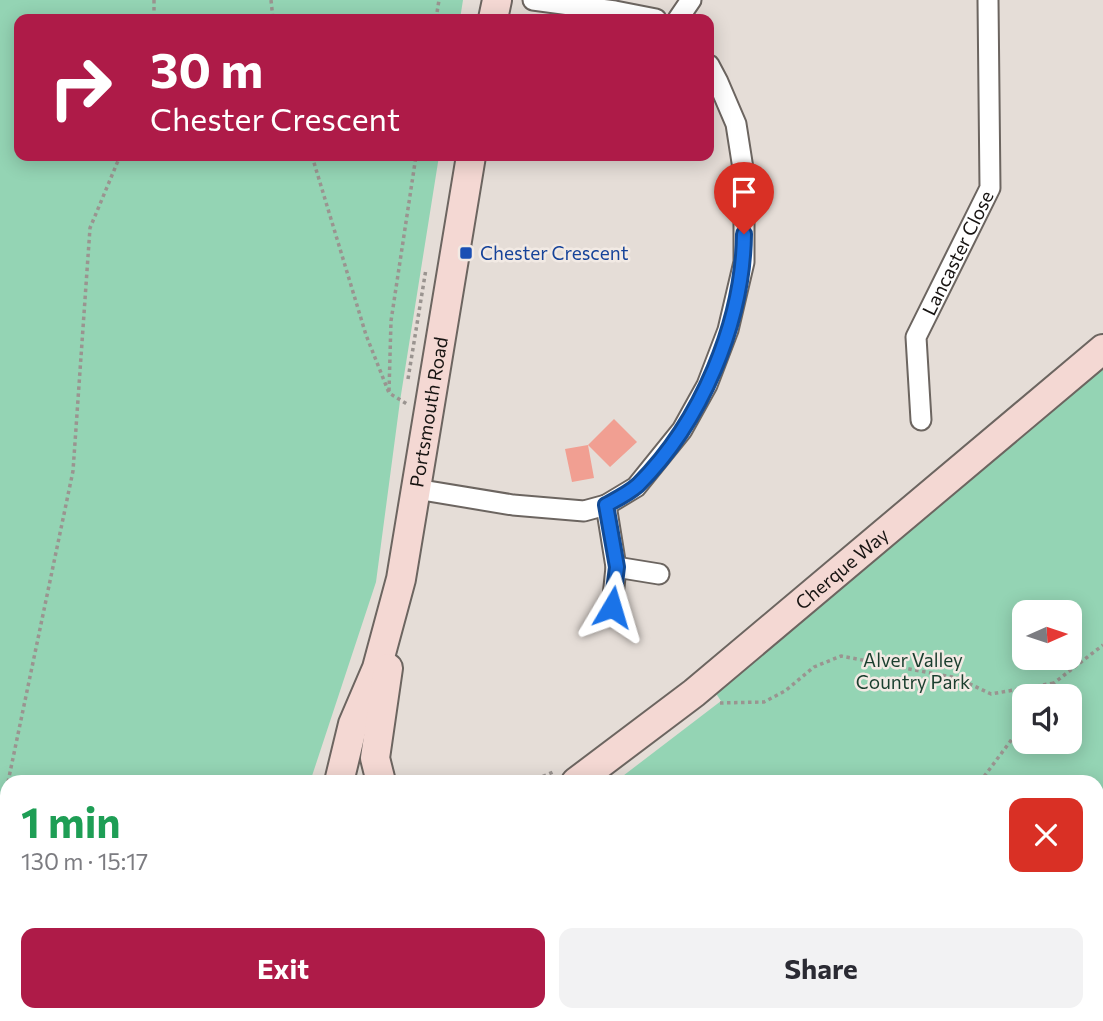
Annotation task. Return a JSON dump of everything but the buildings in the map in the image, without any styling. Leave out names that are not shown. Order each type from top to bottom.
[{"type":"street","points":[[533,0],[630,14]]},
{"type":"street","name":"Lancaster Close","points":[[921,420],[916,337],[990,188],[988,0]]},
{"type":"street","points":[[416,489],[554,510],[584,511],[606,505],[636,487],[682,430],[707,385],[728,330],[744,262],[744,175],[736,124],[714,74]]},
{"type":"street","name":"Portsmouth Road","points":[[363,775],[377,668],[401,579],[470,161]]},
{"type":"street","name":"Cherque Way","points":[[585,775],[694,693],[1103,349]]},
{"type":"street","points":[[606,505],[617,567],[612,607]]},
{"type":"street","points":[[617,567],[659,574]]},
{"type":"street","points":[[379,775],[375,758],[401,579]]},
{"type":"street","name":"Portsmouth Road","points":[[341,775],[353,724],[377,668]]},
{"type":"path","points":[[9,775],[73,471],[90,228],[118,161]]},
{"type":"path","points":[[314,161],[366,335],[389,393],[411,407]]},
{"type":"path","points":[[389,393],[391,321],[415,161]]},
{"type":"path","points":[[712,705],[737,701],[750,704],[764,702],[785,691],[814,667],[841,656],[957,678],[991,694],[1054,683],[1103,645]]},
{"type":"path","points":[[985,775],[1012,739]]},
{"type":"green space","points":[[0,0],[463,0],[461,14],[14,14],[14,161],[438,161],[400,401],[376,582],[312,775],[0,775]]},
{"type":"green space","name":"Alver Valley Country Park","points":[[1103,349],[1103,775],[624,775],[721,701],[715,692]]},
{"type":"place","name":"Chester Crescent","points":[[466,253]]},
{"type":"route","points":[[612,607],[617,567],[606,505],[636,487],[651,470],[682,430],[707,385],[728,330],[744,262],[744,234]]}]
